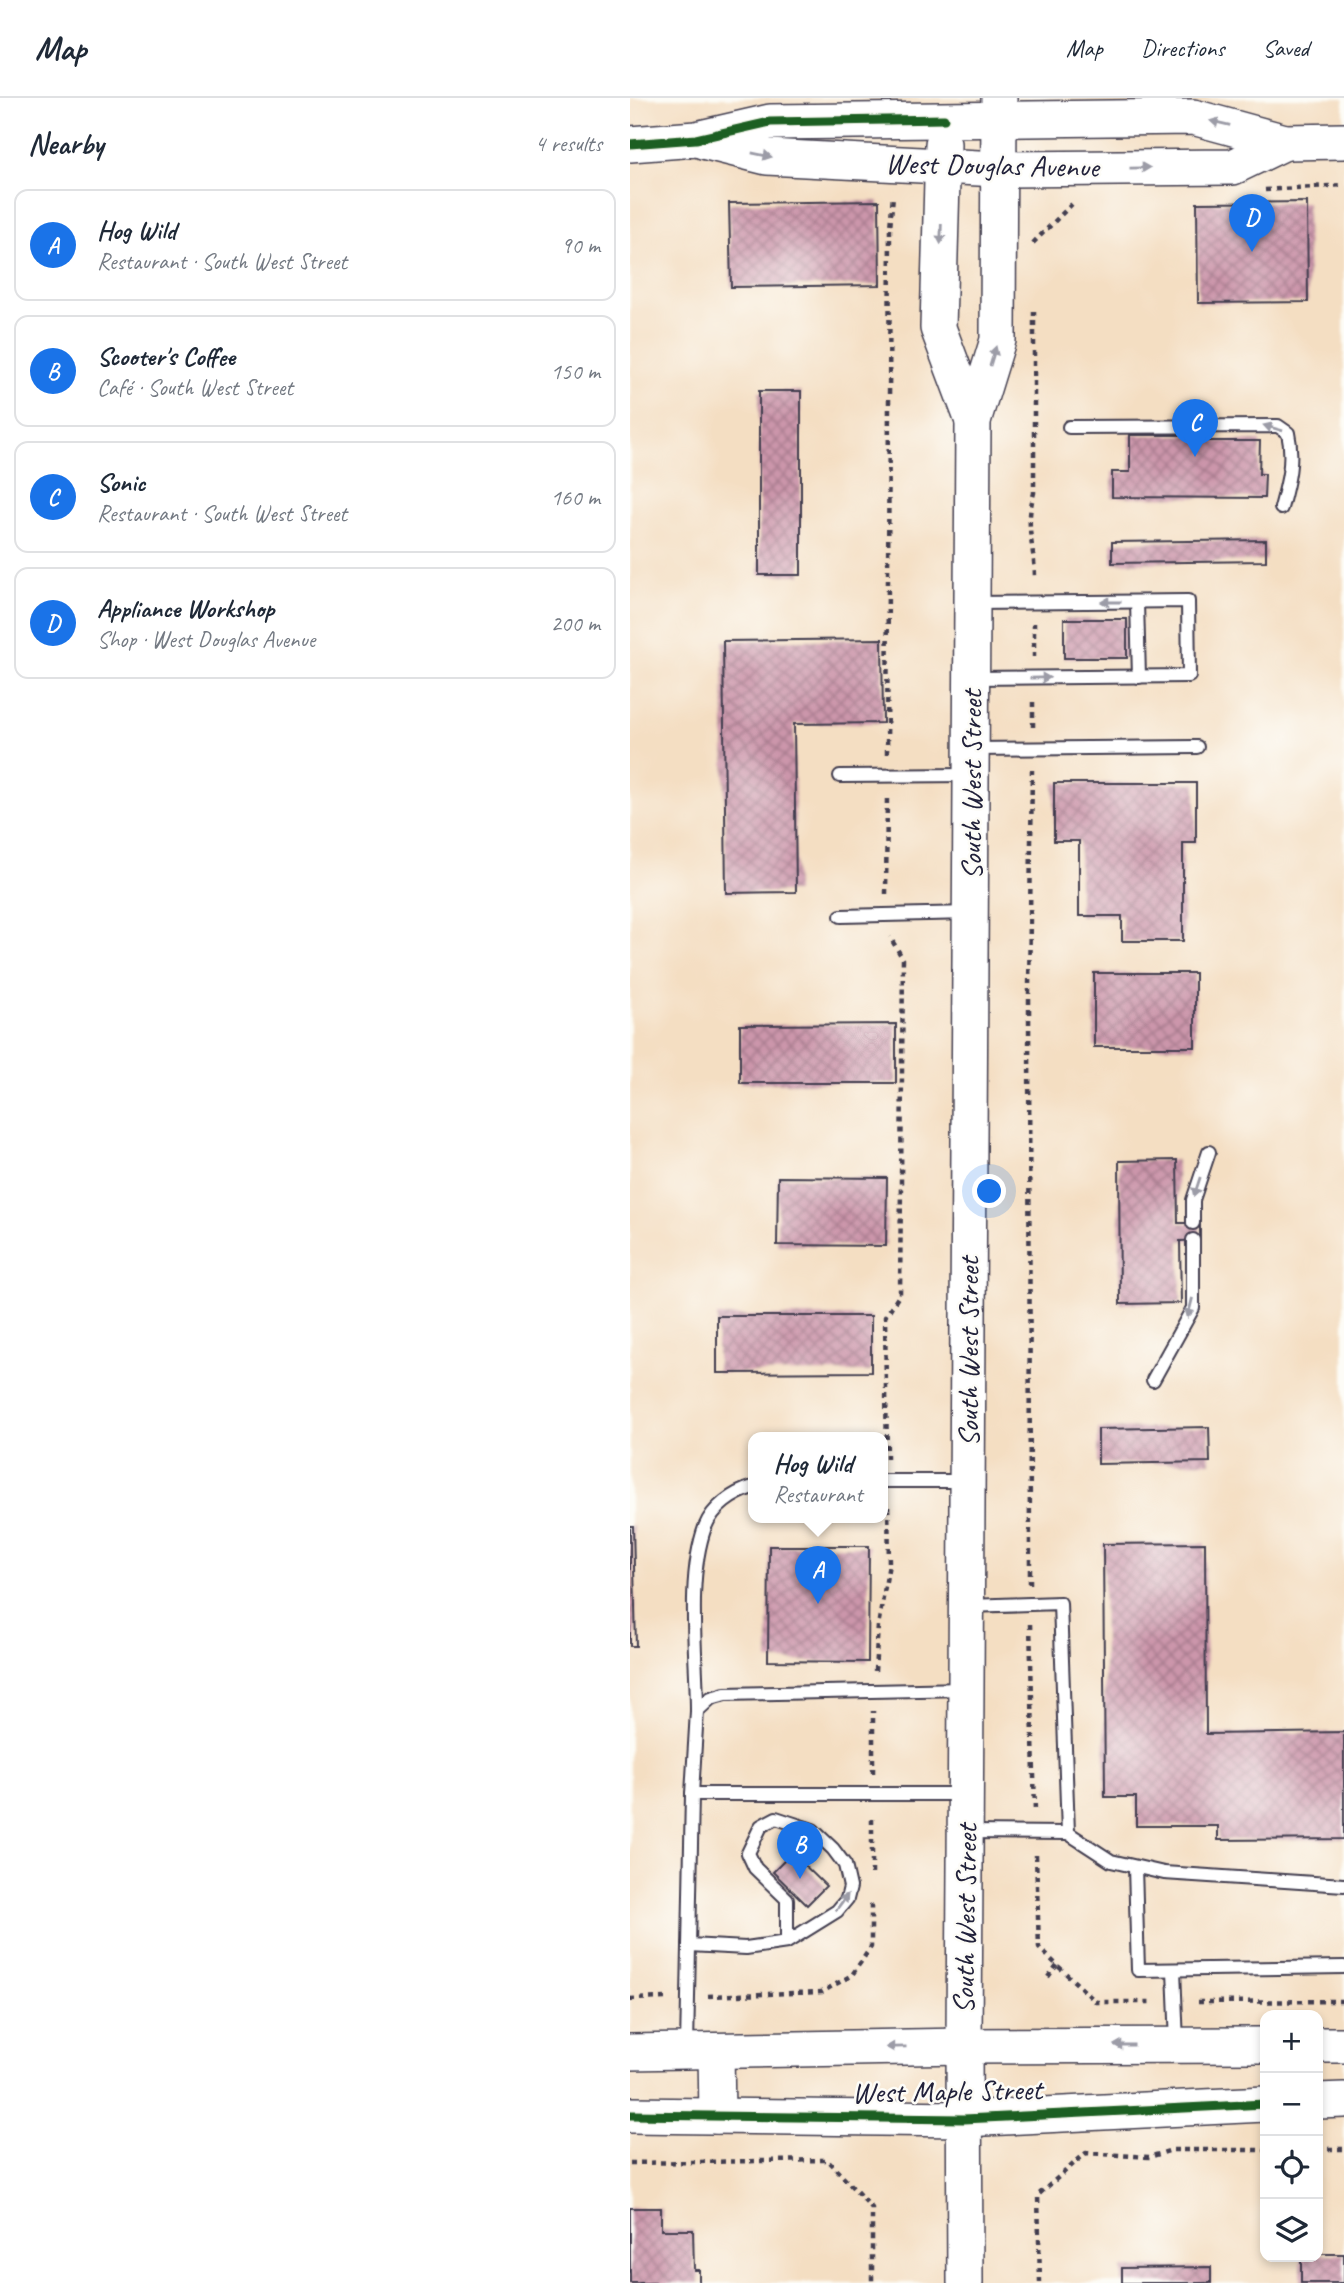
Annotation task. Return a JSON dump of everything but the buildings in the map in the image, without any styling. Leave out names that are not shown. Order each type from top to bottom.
[{"type":"main road","name":"West Douglas Avenue","points":[[630,144],[696,139],[770,122],[944,109],[999,108],[1193,117],[1285,142],[1344,141]]},
{"type":"main road","name":"South West Street","points":[[965,2283],[972,421],[998,340],[999,108]]},
{"type":"main road","name":"South West Street","points":[[944,109],[938,328],[972,421]]},
{"type":"main road","name":"West Douglas Avenue","points":[[696,139],[767,157],[998,169],[1233,167],[1285,142]]},
{"type":"main road","name":"West Maple Street","points":[[630,2052],[964,2046],[1260,2045]]},
{"type":"main road","points":[[1323,2045],[1344,2045]]},
{"type":"main road","points":[[702,2051],[717,2116]]},
{"type":"main road","points":[[1323,2101],[1344,2100]]},
{"type":"main road","name":"West Maple Street","points":[[630,2115],[964,2119],[1260,2104]]},
{"type":"lane","points":[[1069,427],[1278,426],[1288,433],[1292,450],[1290,477],[1281,508]]},
{"type":"lane","points":[[1137,601],[1139,677]]},
{"type":"lane","points":[[972,603],[1188,601],[1189,676],[972,678]]},
{"type":"lane","points":[[840,776],[887,776],[971,762],[1032,748],[1197,747]]},
{"type":"lane","points":[[841,916],[971,913]]},
{"type":"lane","points":[[1193,1223],[1193,1200],[1209,1152]]},
{"type":"lane","points":[[1153,1380],[1193,1308],[1193,1240]]},
{"type":"lane","points":[[888,1481],[968,1481]]},
{"type":"lane","points":[[702,2051],[688,1997],[692,1794],[698,1711],[696,1578],[706,1525],[716,1510],[730,1497],[748,1489]]},
{"type":"lane","points":[[967,1606],[1060,1604],[1068,1833]]},
{"type":"lane","points":[[698,1711],[711,1698],[726,1694],[967,1689]]},
{"type":"lane","points":[[692,1794],[966,1794]]},
{"type":"lane","points":[[689,1945],[746,1948],[787,1942],[837,1911],[847,1899],[850,1886],[845,1865],[833,1849],[813,1830],[776,1818],[761,1826],[748,1853],[755,1868],[787,1899],[787,1942]]},
{"type":"lane","points":[[966,1832],[1068,1833],[1111,1861],[1164,1873],[1344,1885]]},
{"type":"lane","points":[[1135,1867],[1138,1970],[1344,1966]]},
{"type":"lane","points":[[1174,1970],[1177,2045]]},
{"type":"path","points":[[1257,191],[1344,185]]},
{"type":"path","points":[[1026,250],[1081,194]]},
{"type":"path","points":[[885,1432],[885,1317],[900,1294],[903,959],[886,930],[890,241],[893,195]]},
{"type":"path","points":[[1034,307],[1034,493],[1027,517],[1028,536],[1035,555],[1029,989],[1030,1604],[1039,1948],[1096,2003],[1344,2001]]},
{"type":"path","points":[[872,1877],[874,1690],[878,1626],[889,1564],[887,1523]]},
{"type":"path","points":[[630,1999],[822,1992],[852,1975],[871,1947],[872,1891]]},
{"type":"path","points":[[1048,1977],[1057,1965]]},
{"type":"path","points":[[1323,2149],[1344,2149]]},
{"type":"path","points":[[1040,2283],[1038,2195],[1086,2153],[1149,2157],[1172,2150],[1260,2150]]},
{"type":"path","points":[[630,2163],[827,2160],[872,2207],[872,2283]]},
{"type":"cycle path","points":[[630,144],[696,139],[770,122],[944,119]]},
{"type":"cycle path","points":[[630,2115],[964,2119],[1260,2104]]},
{"type":"place","name":"Appliance Workshop","points":[[1252,252]]},
{"type":"place","name":"Sonic","points":[[1195,457]]},
{"type":"place","name":"Hog Wild","points":[[818,1604]]},
{"type":"place","name":"Scooter's Coffee","points":[[800,1879]]}]
